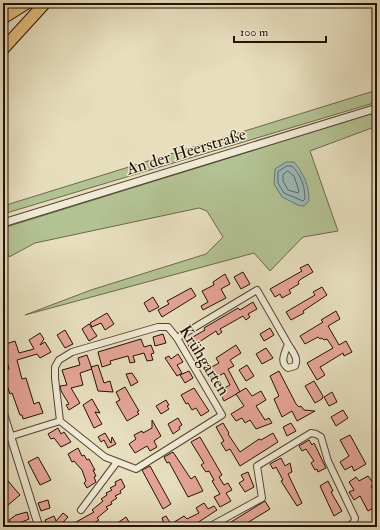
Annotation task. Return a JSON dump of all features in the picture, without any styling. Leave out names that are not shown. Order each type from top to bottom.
[{"type":"highway","points":[[3,6],[8,3]]},
{"type":"highway","points":[[3,18],[27,3]]},
{"type":"highway","points":[[3,50],[46,3]]},
{"type":"street","name":"An der Heerstraße","points":[[3,223],[377,108]]},
{"type":"street","points":[[177,338],[257,290],[288,344]]},
{"type":"street","name":"Krühgarten","points":[[158,327],[168,327],[177,338],[222,415],[219,418],[136,469],[105,457],[60,420],[55,367],[59,360],[64,356],[158,327]]},
{"type":"street","points":[[3,412],[12,436],[39,527]]},
{"type":"street","points":[[12,436],[60,420]]},
{"type":"street","points":[[210,527],[262,498],[257,466],[310,433],[321,437],[328,461],[355,518],[354,522],[348,527]]},
{"type":"street","points":[[80,510],[117,462]]},
{"type":"green space","points":[[377,90],[377,102],[3,214],[3,206]]},
{"type":"green space","points":[[377,112],[377,126],[310,151],[338,231],[303,237],[270,271],[254,253],[25,315],[91,290],[206,254],[223,237],[207,211],[199,208],[35,243],[9,257],[3,242],[3,228]]},
{"type":"water","points":[[286,162],[294,162],[301,171],[305,180],[309,201],[304,206],[298,205],[282,197],[274,184],[275,169]]},
{"type":"building","points":[[308,264],[313,272],[301,279],[298,282],[299,284],[289,290],[291,293],[282,298],[280,294],[275,297],[270,289],[302,271],[300,268]]},
{"type":"building","points":[[243,272],[250,284],[241,289],[234,277]]},
{"type":"building","points":[[225,274],[230,284],[221,289],[226,298],[203,310],[201,306],[208,302],[202,291],[214,285],[213,282]]},
{"type":"building","points":[[322,287],[327,295],[303,311],[304,313],[291,320],[286,312],[315,295],[313,292]]},
{"type":"building","points":[[191,288],[196,296],[162,317],[158,310],[169,304],[167,301]]},
{"type":"building","points":[[153,297],[159,307],[149,312],[144,303]]},
{"type":"building","points":[[253,302],[257,309],[248,314],[250,317],[246,320],[243,316],[220,329],[222,332],[218,335],[216,331],[190,348],[187,343],[192,340],[191,338],[205,330],[204,328],[238,308],[240,310]]},
{"type":"building","points":[[336,311],[340,319],[328,326],[339,345],[346,341],[352,352],[344,356],[343,353],[320,367],[325,375],[317,380],[307,363],[333,348],[327,339],[324,340],[318,337],[305,344],[300,336],[323,322],[321,320]]},
{"type":"building","points":[[107,313],[114,324],[105,330],[101,323],[92,327],[90,323]]},
{"type":"building","points":[[89,324],[97,336],[89,341],[82,329]]},
{"type":"building","points":[[270,328],[274,335],[264,341],[260,334]]},
{"type":"building","points":[[65,330],[73,344],[65,348],[57,335]]},
{"type":"building","points":[[40,333],[44,339],[40,345],[45,342],[51,352],[40,358],[37,354],[17,360],[22,379],[26,378],[34,404],[39,402],[43,413],[23,419],[22,415],[20,415],[12,393],[10,394],[3,373],[3,371],[9,369],[3,345],[15,341],[19,353],[34,349],[29,340]]},
{"type":"building","points":[[163,334],[166,343],[155,346],[153,337]]},
{"type":"building","points":[[141,339],[144,347],[151,345],[154,353],[151,354],[153,360],[147,361],[144,353],[133,356],[135,362],[130,363],[128,356],[110,361],[111,364],[102,367],[98,352]]},
{"type":"building","points":[[236,345],[241,353],[230,360],[234,366],[228,369],[240,392],[224,401],[219,391],[230,385],[224,373],[212,380],[206,370],[219,363],[216,358]]},
{"type":"building","points":[[266,348],[273,358],[262,364],[256,354]]},
{"type":"building","points":[[178,354],[183,362],[177,365],[182,373],[177,376],[165,358],[169,356],[171,359]]},
{"type":"building","points":[[87,355],[92,369],[80,373],[83,385],[71,388],[80,403],[69,410],[66,405],[69,404],[61,391],[60,386],[67,385],[62,370],[80,365],[78,358]]},
{"type":"building","points":[[98,365],[104,383],[110,381],[113,392],[98,391],[91,367]]},
{"type":"building","points":[[247,365],[254,376],[246,381],[239,370]]},
{"type":"building","points":[[189,371],[193,378],[185,383],[180,375]]},
{"type":"building","points":[[279,371],[296,404],[299,407],[301,406],[304,410],[315,411],[297,421],[292,411],[282,417],[274,399],[279,396],[270,376]]},
{"type":"building","points":[[132,373],[138,382],[131,386],[126,374]]},
{"type":"building","points":[[314,381],[323,396],[322,399],[315,403],[305,386]]},
{"type":"building","points":[[125,387],[139,411],[137,412],[139,414],[127,421],[116,402],[120,400],[116,392]]},
{"type":"building","points":[[194,388],[209,411],[201,416],[196,408],[192,410],[188,403],[186,404],[181,395]]},
{"type":"building","points":[[246,388],[252,396],[261,391],[266,400],[256,406],[265,420],[269,418],[272,423],[256,429],[250,420],[245,423],[242,418],[236,421],[231,414],[244,406],[236,394]]},
{"type":"building","points":[[332,392],[337,402],[329,406],[324,397]]},
{"type":"building","points":[[92,399],[100,413],[95,412],[102,424],[94,428],[83,405]]},
{"type":"building","points":[[166,400],[169,405],[167,406],[169,409],[161,414],[156,406]]},
{"type":"building","points":[[343,410],[348,418],[336,426],[331,417]]},
{"type":"building","points":[[178,418],[182,425],[179,427],[180,429],[173,434],[168,424]]},
{"type":"building","points":[[152,420],[161,436],[154,441],[157,447],[150,451],[147,446],[135,453],[129,444],[136,439],[134,435],[142,431],[143,433],[152,428]]},
{"type":"building","points":[[223,423],[229,433],[228,434],[240,452],[259,439],[261,440],[273,433],[278,442],[240,466],[230,449],[226,451],[221,443],[224,441],[216,427]]},
{"type":"building","points":[[291,423],[296,431],[287,436],[283,427]]},
{"type":"building","points":[[58,428],[61,434],[64,432],[71,442],[61,447],[54,438],[51,439],[48,434]]},
{"type":"building","points":[[105,433],[111,443],[112,437],[116,444],[108,448],[104,440],[101,442],[98,437]]},
{"type":"building","points":[[350,435],[366,464],[354,471],[352,466],[345,470],[340,462],[349,456],[340,440]]},
{"type":"building","points":[[200,437],[222,475],[219,477],[224,485],[228,483],[232,490],[226,493],[231,501],[220,507],[214,497],[220,494],[212,481],[214,480],[209,471],[206,472],[201,465],[204,463],[191,442]]},
{"type":"building","points":[[309,440],[312,445],[314,443],[326,468],[318,472],[311,463],[314,461],[306,449],[302,451],[299,446]]},
{"type":"building","points":[[78,448],[82,456],[84,455],[87,460],[89,459],[95,470],[93,470],[96,476],[94,477],[96,482],[87,488],[84,483],[86,481],[82,470],[74,461],[72,462],[68,454]]},
{"type":"building","points":[[173,452],[191,479],[195,476],[203,491],[188,497],[169,462],[167,463],[164,457]]},
{"type":"building","points":[[38,457],[51,480],[40,485],[28,462]]},
{"type":"building","points":[[281,458],[285,466],[290,463],[292,472],[288,474],[302,503],[297,506],[281,481],[283,480],[276,467],[273,469],[270,464]]},
{"type":"building","points":[[150,466],[171,504],[163,509],[142,470]]},
{"type":"building","points":[[248,472],[254,487],[245,492],[239,483],[244,480],[241,475]]},
{"type":"building","points":[[3,475],[20,495],[8,505],[3,499]]},
{"type":"building","points":[[368,476],[374,484],[371,486],[376,495],[374,496],[377,506],[368,511],[360,496],[354,500],[349,492],[354,490],[349,482],[356,477],[359,481]]},
{"type":"building","points":[[121,479],[125,487],[120,491],[121,493],[115,496],[117,498],[111,502],[112,504],[106,507],[108,509],[97,518],[99,520],[87,527],[79,527],[76,522],[94,512],[92,510],[103,501],[101,499],[107,495],[106,493],[112,490],[110,488],[116,485],[115,482]]},
{"type":"building","points":[[328,481],[333,491],[331,492],[342,511],[334,516],[320,486]]},
{"type":"building","points":[[48,500],[50,508],[41,511],[38,503]]},
{"type":"building","points":[[265,501],[270,509],[247,523],[248,525],[245,527],[223,527]]},
{"type":"building","points":[[204,503],[208,509],[214,506],[217,510],[191,527],[165,527],[162,518],[166,516],[171,524],[184,516],[187,519],[199,513],[196,508]]},
{"type":"building","points":[[27,512],[29,519],[13,526],[9,520],[16,515]]},
{"type":"building","points":[[63,513],[68,517],[59,527],[48,527],[45,520],[54,516],[56,521]]},
{"type":"building","points":[[126,517],[132,527],[109,527],[119,522]]}]
